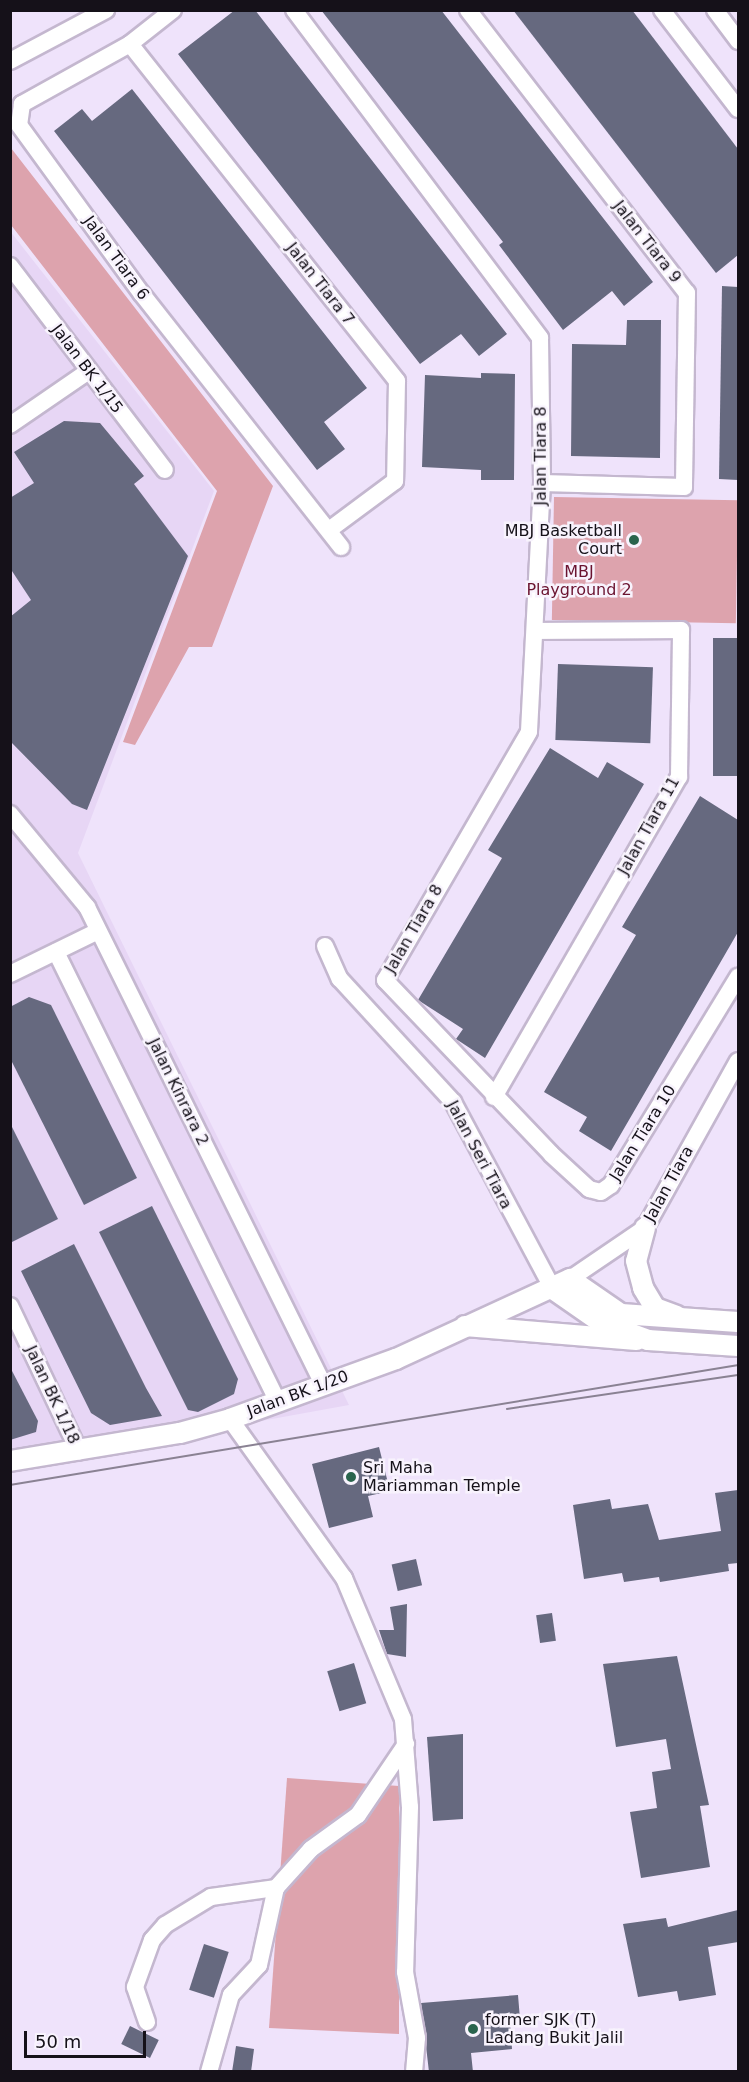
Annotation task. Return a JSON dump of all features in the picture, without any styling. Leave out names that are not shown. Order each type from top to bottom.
[{"type":"street","points":[[10,61],[106,10]]},
{"type":"street","name":"Jalan Tiara 6","points":[[173,10],[130,44],[21,104],[19,125],[142,294],[341,547]]},
{"type":"street","name":"Jalan Tiara 8","points":[[294,10],[540,338],[542,483],[529,732],[385,980]]},
{"type":"street","name":"Jalan Tiara 9","points":[[468,10],[687,293],[684,487],[542,483]]},
{"type":"street","points":[[662,10],[738,109]]},
{"type":"street","points":[[715,10],[738,40]]},
{"type":"street","name":"Jalan Tiara 7","points":[[130,44],[397,381],[395,481],[329,530]]},
{"type":"street","name":"Jalan BK 1/15","points":[[10,266],[87,372],[165,470]]},
{"type":"street","points":[[10,425],[87,372]]},
{"type":"street","name":"Jalan Tiara 11","points":[[494,1097],[679,777],[681,630],[536,631]]},
{"type":"street","name":"Jalan Kinrara 2","points":[[10,814],[87,908],[323,1384]]},
{"type":"street","points":[[10,974],[98,931]]},
{"type":"street","name":"Jalan Seri Tiara","points":[[325,946],[340,979],[453,1102],[562,1284]]},
{"type":"street","points":[[56,952],[278,1402]]},
{"type":"street","name":"Jalan Tiara 10","points":[[385,980],[494,1097],[589,1189],[601,1192],[611,1185],[738,977]]},
{"type":"street","name":"Jalan Tiara","points":[[562,1284],[645,1228],[738,1061]]},
{"type":"street","points":[[645,1228],[636,1262],[643,1288],[656,1308],[685,1318]]},
{"type":"street","points":[[562,1284],[621,1314],[738,1322]]},
{"type":"street","points":[[562,1284],[602,1323],[648,1340]]},
{"type":"street","name":"Jalan BK 1/20","points":[[10,1461],[79,1451],[230,1419],[396,1359],[461,1326],[562,1284]]},
{"type":"street","name":"Jalan BK 1/18","points":[[10,1306],[79,1451]]},
{"type":"street","points":[[461,1326],[606,1341],[648,1340],[738,1346]]},
{"type":"street","points":[[230,1419],[285,1490],[349,1587],[403,1719],[407,1742],[410,1807],[404,1951],[411,2068]]},
{"type":"street","points":[[209,2072],[231,1995],[260,1965],[276,1888],[297,1861],[358,1815],[407,1742]]},
{"type":"street","points":[[147,2022],[135,1987],[152,1940],[165,1925],[211,1897],[276,1888]]},
{"type":"shaded area","points":[[10,231],[214,491],[78,853],[349,1405],[11,1466]]},
{"type":"green space","points":[[11,148],[273,486],[212,647],[189,647],[135,745],[123,742],[217,491],[11,225]]},
{"type":"green space","name":"MBJ Playground 2","points":[[554,497],[738,500],[736,623],[552,620]]},
{"type":"green space","points":[[287,1778],[399,1786],[399,2034],[269,2028]]},
{"type":"building","points":[[235,10],[255,10],[507,334],[479,356],[461,334],[420,364],[178,54]]},
{"type":"building","points":[[321,10],[441,10],[653,282],[624,306],[612,291],[563,330],[499,245],[503,242]]},
{"type":"building","points":[[513,10],[632,10],[738,149],[738,255],[716,273]]},
{"type":"building","points":[[132,89],[367,388],[324,422],[345,449],[317,470],[54,131],[82,109],[92,121]]},
{"type":"building","points":[[722,286],[738,287],[738,480],[719,479]]},
{"type":"building","points":[[627,320],[661,320],[660,458],[571,456],[572,344],[626,345]]},
{"type":"building","points":[[481,373],[515,374],[514,480],[481,480],[481,470],[422,467],[425,375],[481,378]]},
{"type":"building","points":[[64,421],[100,423],[144,476],[134,484],[188,556],[87,810],[72,804],[10,741],[10,617],[31,600],[10,568],[10,498],[34,483],[14,452]]},
{"type":"building","points":[[713,638],[738,638],[738,776],[713,776]]},
{"type":"building","points":[[558,664],[653,667],[650,743],[555,740]]},
{"type":"building","points":[[550,748],[598,778],[607,762],[644,784],[485,1058],[456,1039],[463,1029],[418,1000],[502,858],[488,850]]},
{"type":"building","points":[[700,796],[738,820],[738,932],[611,1151],[579,1131],[587,1117],[544,1092],[636,935],[622,927]]},
{"type":"building","points":[[29,997],[51,1005],[137,1178],[84,1205],[10,1058],[10,1007]]},
{"type":"building","points":[[10,1123],[58,1219],[10,1243]]},
{"type":"building","points":[[152,1206],[238,1379],[234,1394],[198,1412],[188,1410],[99,1232]]},
{"type":"building","points":[[74,1244],[162,1416],[110,1425],[91,1413],[21,1271]]},
{"type":"building","points":[[10,1367],[38,1421],[36,1432],[10,1440]]},
{"type":"building","name":"Sri Maha Mariamman Temple","points":[[379,1447],[390,1491],[368,1496],[373,1517],[329,1528],[312,1464]]},
{"type":"building","points":[[738,1490],[738,1563],[728,1564],[729,1571],[660,1582],[659,1577],[624,1582],[622,1573],[584,1579],[573,1505],[610,1499],[612,1509],[648,1504],[659,1540],[721,1531],[715,1493]]},
{"type":"building","points":[[416,1559],[422,1585],[398,1591],[392,1565]]},
{"type":"building","points":[[407,1604],[406,1657],[387,1654],[379,1630],[394,1630],[390,1607]]},
{"type":"building","points":[[552,1613],[556,1641],[540,1643],[536,1615]]},
{"type":"building","points":[[677,1656],[709,1805],[700,1806],[710,1867],[641,1878],[630,1812],[657,1808],[652,1772],[671,1769],[666,1739],[616,1747],[603,1664]]},
{"type":"building","points":[[354,1663],[366,1703],[340,1711],[327,1671]]},
{"type":"building","points":[[463,1734],[463,1819],[433,1821],[427,1737]]},
{"type":"building","points":[[738,1910],[738,1942],[708,1947],[716,1995],[679,2001],[677,1991],[638,1997],[623,1924],[666,1918],[668,1927]]},
{"type":"building","points":[[204,1944],[229,1952],[214,1998],[189,1990]]},
{"type":"building","name":"former SJK (T) Ladang Bukit Jalil","points":[[518,1995],[520,2019],[510,2020],[512,2049],[471,2053],[473,2072],[429,2072],[421,2003]]},
{"type":"building","points":[[130,2026],[159,2040],[150,2058],[121,2044]]},
{"type":"building","points":[[236,2046],[254,2049],[251,2072],[232,2072]]},
{"type":"tram line","points":[[10,1485],[738,1365]]},
{"type":"tram line","points":[[507,1409],[738,1375]]},
{"type":"place","name":"MBJ Basketball Court","points":[[634,540]]},
{"type":"place","name":"Sri Maha Mariamman Temple","points":[[351,1477]]},
{"type":"place","name":"former SJK (T) Ladang Bukit Jalil","points":[[473,2029]]}]
